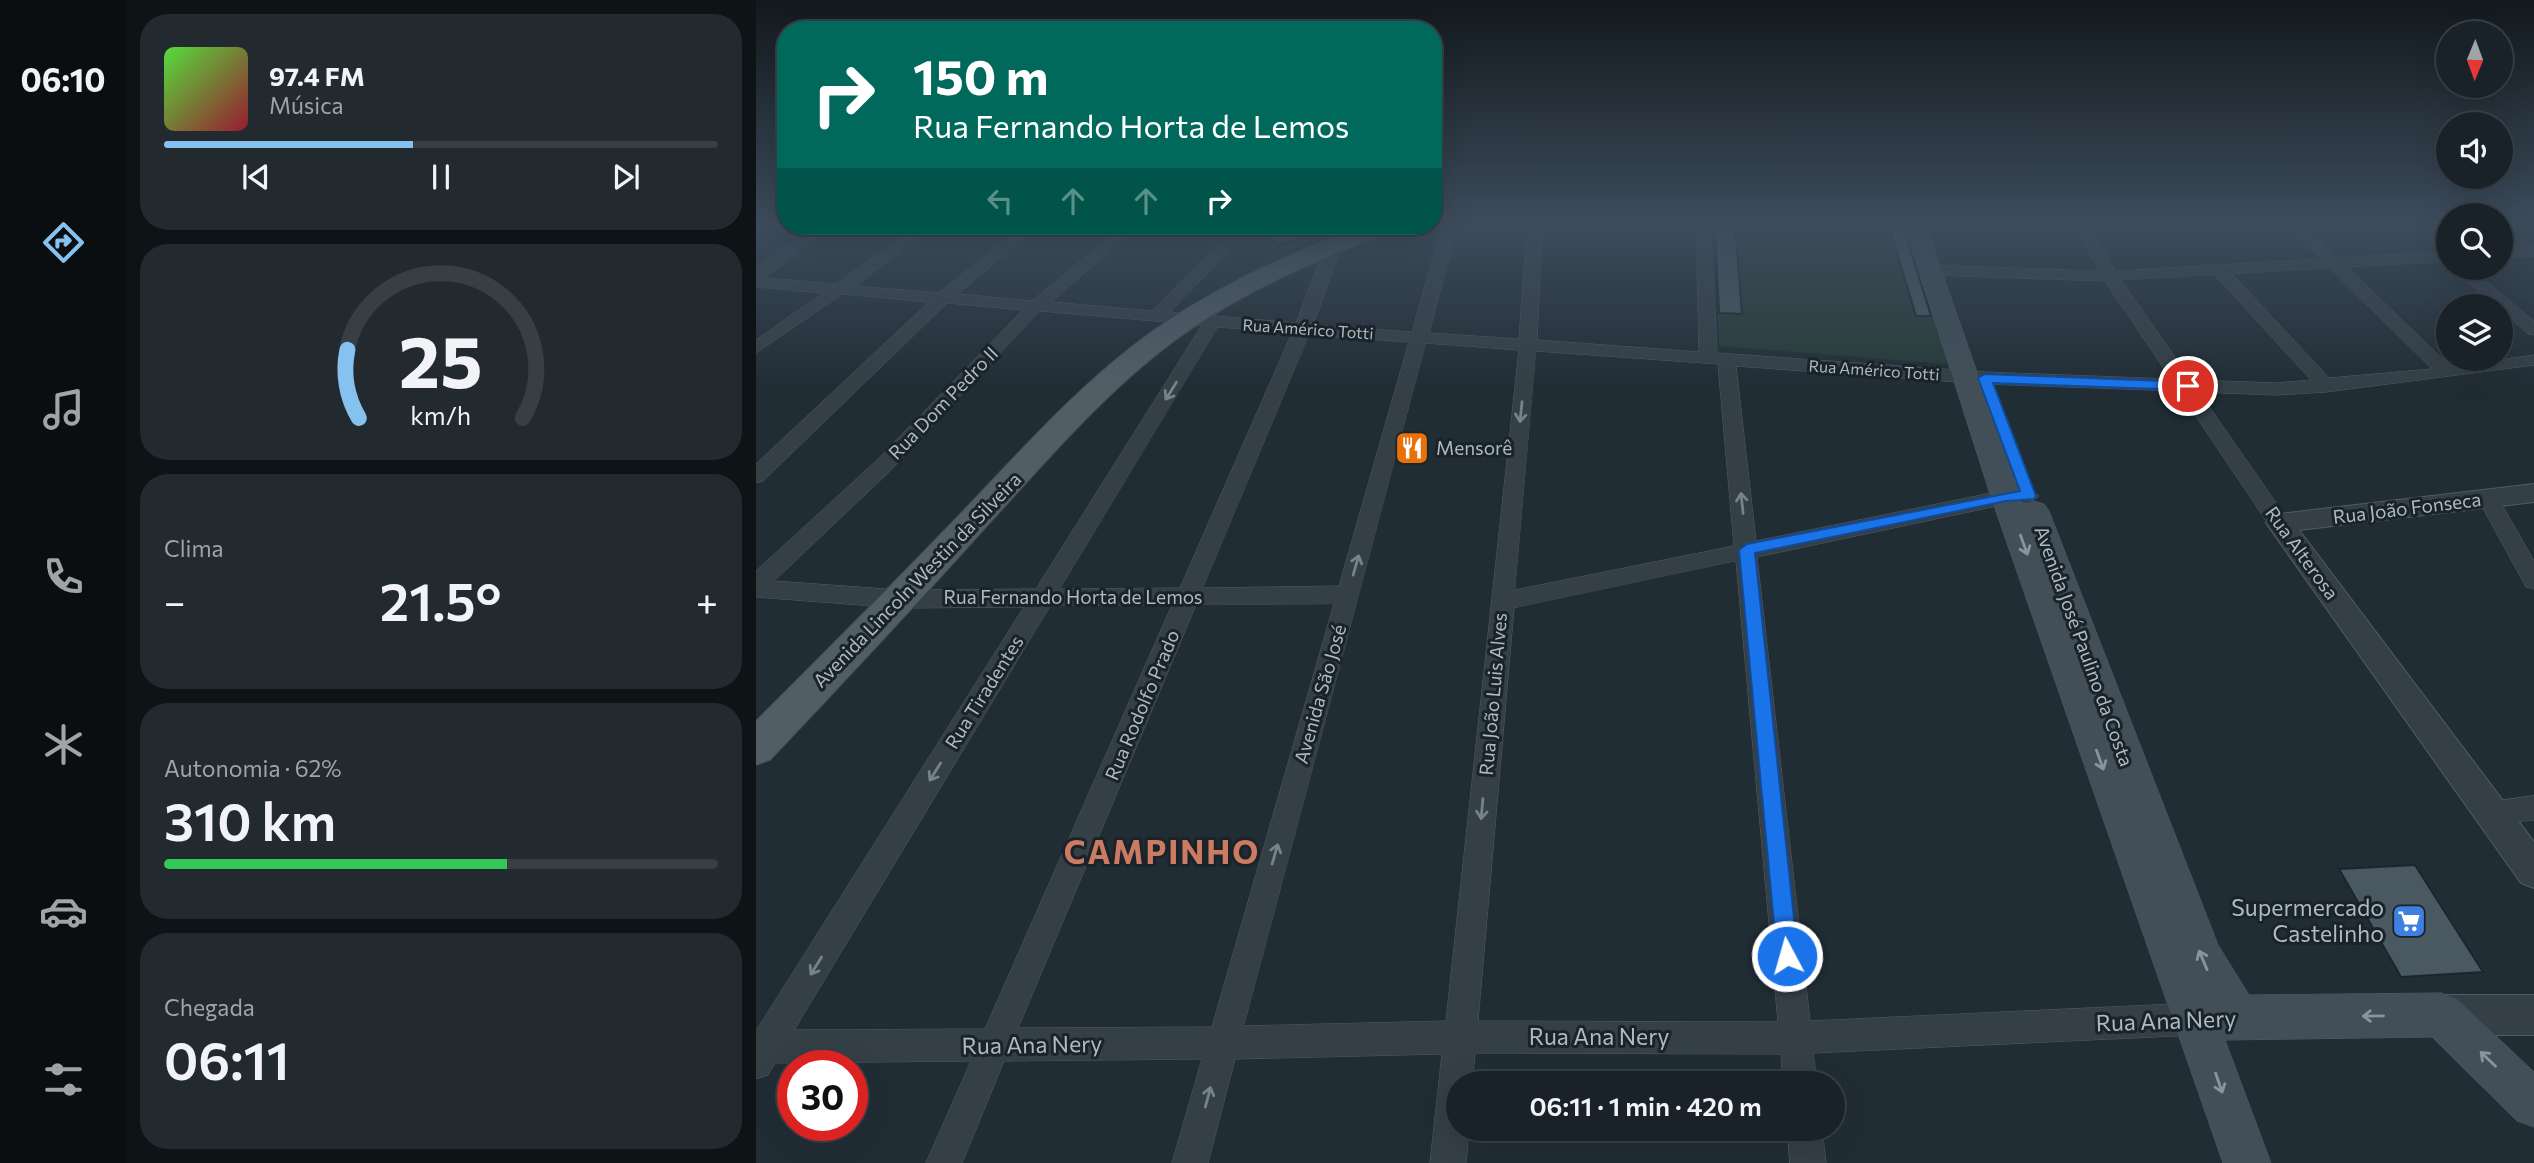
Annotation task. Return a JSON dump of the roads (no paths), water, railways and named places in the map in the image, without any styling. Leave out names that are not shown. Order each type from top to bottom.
[{"type":"main road","name":"Avenida Lincoln Westin da Silveira","points":[[756,748],[1077,411],[1141,354],[1201,320],[1261,280]]},
{"type":"main road","name":"Avenida José Paulino da Costa","points":[[1942,280],[2132,810],[2218,1018]]},
{"type":"main road","name":"Avenida José Paulino da Costa","points":[[2132,810],[2223,998],[2218,1018]]},
{"type":"main road","name":"Rua Ana Nery","points":[[2218,1018],[2441,1015]]},
{"type":"main road","points":[[2441,1015],[2534,1104]]},
{"type":"main road","points":[[2218,1018],[2247,1163]]},
{"type":"street","points":[[756,348],[850,280]]},
{"type":"street","points":[[756,476],[965,280]]},
{"type":"street","name":"Rua Dom Pedro II","points":[[756,586],[883,466],[1037,305],[1067,280]]},
{"type":"street","points":[[756,282],[1157,316],[1192,280]]},
{"type":"street","name":"Rua Rodolfo Prado","points":[[944,1163],[1303,329],[1321,280]]},
{"type":"street","name":"Avenida São José","points":[[1190,1163],[1435,280]]},
{"type":"street","name":"Rua João Luis Alves","points":[[1448,1163],[1528,344],[1532,280]]},
{"type":"street","points":[[1709,280],[1717,358],[1747,550],[1799,1071]]},
{"type":"street","name":"Rua Alterosa","points":[[2113,280],[2188,386],[2279,523],[2534,871]]},
{"type":"street","points":[[2229,280],[2326,386]]},
{"type":"street","points":[[2354,280],[2447,373]]},
{"type":"street","points":[[2476,280],[2534,330]]},
{"type":"street","name":"Rua Américo Totti","points":[[1157,316],[1975,378],[2277,389],[2447,373],[2534,360]]},
{"type":"street","name":"Rua Tiradentes","points":[[759,1052],[1043,596],[1201,320]]},
{"type":"street","name":"Rua João Fonseca","points":[[2279,523],[2534,494]]},
{"type":"street","points":[[1502,602],[2017,496]]},
{"type":"street","points":[[2489,499],[2534,581]]},
{"type":"street","name":"Rua Fernando Horta de Lemos","points":[[756,586],[900,599],[1348,595]]},
{"type":"street","points":[[2492,812],[2534,808]]},
{"type":"street","points":[[2441,1015],[2534,1015]]},
{"type":"street","name":"Rua Ana Nery","points":[[759,1052],[1460,1037],[1796,1038],[2218,1018]]},
{"type":"street","points":[[1806,1141],[1808,1163]]},
{"type":"place","name":"Mensorê","points":[[1412,448]]},
{"type":"place","name":"Supermercado Castelinho","points":[[2409,921]]},
{"type":"district","name":"CAMPINHO","points":[[1162,853]]}]
